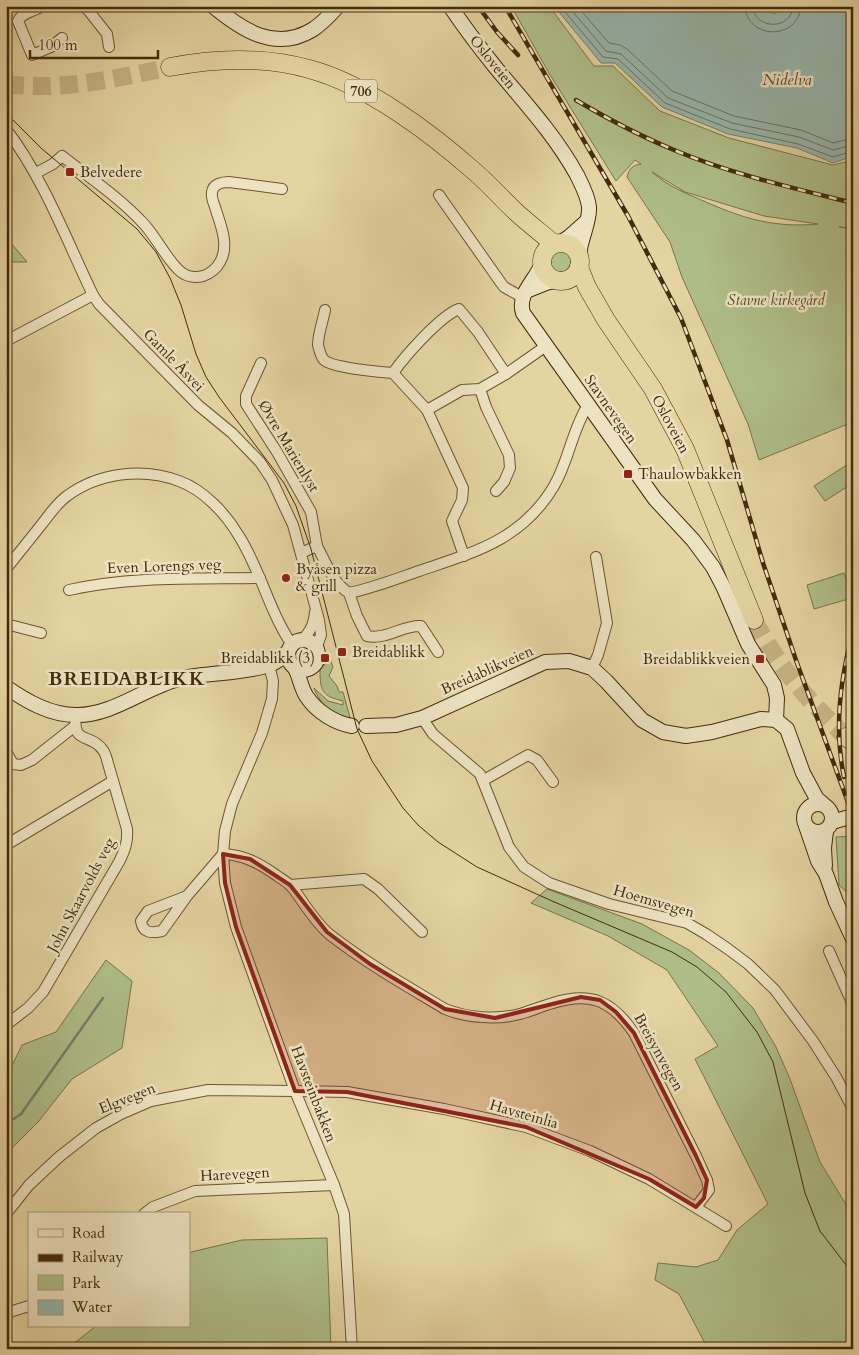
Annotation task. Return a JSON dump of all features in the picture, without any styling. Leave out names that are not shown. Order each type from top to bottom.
[{"type":"highway","name":"706","points":[[170,67],[218,60],[263,61],[310,69],[336,79],[386,106],[433,138],[475,172],[517,212],[557,243],[572,246],[579,261]]},
{"type":"highway","name":"706","points":[[517,212],[540,245],[542,261],[547,275],[560,280]]},
{"type":"highway","points":[[542,261],[544,252],[557,243]]},
{"type":"highway","points":[[560,280],[573,276],[579,261]]},
{"type":"highway","name":"Osloveien","points":[[579,261],[587,287],[606,320],[649,383],[685,449],[754,620]]},
{"type":"highway","name":"Osloveien","points":[[560,280],[581,294],[606,320]]},
{"type":"street","points":[[83,6],[107,34],[109,47]]},
{"type":"street","points":[[213,6],[231,20],[253,33],[278,40],[295,37],[313,30],[338,6]]},
{"type":"street","name":"Osloveien","points":[[450,6],[484,52],[543,123],[565,154],[580,180],[588,201],[589,215],[580,244],[579,261]]},
{"type":"street","points":[[39,12],[22,15],[18,21],[32,55],[50,47],[62,38]]},
{"type":"street","name":"Gamle Åsvei","points":[[6,129],[36,173],[93,295],[107,313],[198,406],[232,433],[260,462],[272,480],[293,525],[316,608],[321,628],[321,635],[316,649]]},
{"type":"street","points":[[36,173],[53,164],[62,156],[135,215],[155,236],[178,269],[192,277],[205,276],[210,273],[219,265],[224,253],[224,238],[212,198],[212,189],[215,186],[223,182],[229,182],[282,189]]},
{"type":"street","points":[[439,195],[501,283],[524,294]]},
{"type":"street","points":[[557,243],[570,237],[588,221]]},
{"type":"street","points":[[524,294],[538,273],[542,261]]},
{"type":"street","points":[[524,294],[546,283],[560,280]]},
{"type":"street","name":"Stavnevegen","points":[[524,294],[520,306],[523,313],[655,499],[693,540],[713,567],[748,644],[774,686],[777,698],[776,720]]},
{"type":"street","points":[[6,341],[93,295]]},
{"type":"street","points":[[393,373],[440,321],[452,311],[459,309],[478,332],[506,374]]},
{"type":"street","points":[[324,310],[318,345],[325,361],[367,370],[393,373],[427,410],[463,488],[462,500],[452,521],[464,556]]},
{"type":"street","points":[[427,410],[462,390],[480,389],[506,374],[546,346]]},
{"type":"street","name":"Øvre Marienlyst","points":[[261,363],[246,396],[246,404],[277,452],[311,512],[317,546]]},
{"type":"street","points":[[480,389],[486,408],[509,455],[510,468],[504,482],[496,491]]},
{"type":"street","points":[[349,593],[464,556],[502,540],[525,521],[541,504],[562,472],[575,430],[588,405]]},
{"type":"street","points":[[6,569],[65,498],[81,487],[112,476],[134,474],[155,475],[180,481],[205,496],[221,511],[238,534],[249,553],[279,625],[302,670],[312,668]]},
{"type":"street","points":[[301,553],[317,546],[333,578],[342,589],[349,593],[357,616],[367,636],[381,637],[414,626],[421,626],[438,652]]},
{"type":"street","points":[[592,668],[598,655],[607,623],[596,557]]},
{"type":"street","name":"Even Lorengs veg","points":[[69,590],[96,584],[260,578]]},
{"type":"street","points":[[294,654],[312,627],[316,608]]},
{"type":"street","points":[[6,624],[41,633]]},
{"type":"street","points":[[6,751],[12,764],[21,765],[32,760],[75,721],[178,679],[269,665],[294,654],[312,643],[316,649],[317,661],[312,668],[310,686],[316,707]]},
{"type":"street","name":"Breidablikveien","points":[[294,654],[307,697],[316,707],[337,722],[359,726],[396,725],[422,718],[545,662],[569,661],[592,668],[642,720],[663,732],[686,736],[712,732],[761,719],[776,720]]},
{"type":"street","name":"Havsteinbakken","points":[[269,665],[273,682],[272,699],[262,733],[232,804],[224,831],[225,883],[236,927],[295,1091],[344,1214],[352,1349]]},
{"type":"street","points":[[6,687],[24,700],[75,721]]},
{"type":"street","name":"Hoemsvegen","points":[[422,718],[433,734],[480,774],[484,780],[509,847],[524,867],[549,883],[608,904],[687,923],[748,964],[775,990],[813,1041],[836,1077],[853,1109]]},
{"type":"street","points":[[776,720],[787,729],[803,773],[828,817],[824,848],[826,874]]},
{"type":"street","name":"John Skaarvolds veg","points":[[6,1025],[28,1008],[43,992],[125,849],[128,839],[114,781],[102,749],[98,745],[82,738],[75,721]]},
{"type":"street","points":[[484,780],[528,755],[537,760],[553,782]]},
{"type":"street","points":[[803,773],[806,811],[804,821],[818,861],[826,874],[836,902],[853,939]]},
{"type":"street","points":[[6,845],[114,781]]},
{"type":"street","points":[[806,811],[814,804],[828,817]]},
{"type":"street","points":[[806,826],[815,832],[828,817],[853,815]]},
{"type":"street","points":[[187,896],[148,911],[141,921],[142,927],[146,932],[162,931],[187,896],[223,854]]},
{"type":"street","name":"Breisynvegen","points":[[223,854],[250,859],[264,866],[290,885],[307,911],[327,932],[370,964],[445,1009],[457,1014],[495,1018],[520,1014],[552,1003],[581,997],[600,1000],[625,1019],[634,1033],[708,1180],[709,1190],[696,1207]]},
{"type":"street","points":[[290,885],[364,879],[378,889],[422,932]]},
{"type":"street","points":[[829,951],[853,1005]]},
{"type":"street","name":"Elgvegen","points":[[6,1214],[29,1184],[96,1128],[121,1114],[151,1101],[208,1090],[295,1091]]},
{"type":"street","name":"Havsteinlia","points":[[295,1091],[346,1092],[444,1109],[526,1127],[590,1151],[649,1179],[726,1226]]},
{"type":"street","name":"Harevegen","points":[[147,1212],[153,1207],[194,1190],[334,1185]]},
{"type":"street","points":[[6,1313],[28,1306]]},
{"type":"highlighted area","points":[[223,854],[250,859],[290,885],[327,932],[370,964],[445,1009],[495,1018],[581,997],[600,1000],[616,1012],[634,1033],[696,1156],[707,1180],[704,1198],[696,1207],[649,1179],[526,1127],[347,1092],[295,1091],[236,927],[225,883]]},
{"type":"green space","name":"Stavne kirkegård","points":[[511,6],[549,6],[594,66],[613,66],[660,111],[729,138],[833,165],[853,160],[853,228],[839,227],[853,229],[853,422],[759,460],[748,424],[682,277],[670,242],[627,177],[632,168],[641,164],[635,160],[616,181],[549,73]],"holes":[[[652,172],[685,192],[764,216],[818,224],[788,225],[760,221],[734,213],[684,193]]]},
{"type":"green space","points":[[6,237],[27,262],[6,262]]},
{"type":"green space","points":[[560,250],[568,253],[571,261],[568,269],[560,272],[552,269],[549,261],[552,253]]},
{"type":"green space","points":[[853,461],[853,483],[825,501],[814,486]]},
{"type":"green space","points":[[844,573],[852,598],[814,609],[807,585]]},
{"type":"green space","points":[[330,659],[333,667],[329,676],[339,692],[343,692],[351,721],[339,717],[328,709],[314,688],[328,701],[343,705],[343,701],[326,695],[322,688],[320,670]]},
{"type":"green space","points":[[853,836],[853,898],[839,885],[836,837]]},
{"type":"green space","points":[[547,889],[642,924],[689,950],[719,973],[753,1008],[776,1047],[790,1079],[820,1162],[853,1216],[853,1349],[708,1349],[679,1294],[655,1280],[658,1263],[696,1267],[718,1260],[737,1230],[768,1204],[695,1059],[718,1046],[667,970],[608,936],[531,903]]},
{"type":"green space","points":[[106,960],[132,981],[122,1048],[72,1079],[38,1122],[6,1154],[6,1078],[22,1045],[56,1032]]},
{"type":"green space","points":[[327,1238],[331,1349],[57,1349],[72,1345],[93,1328],[190,1328],[190,1253],[242,1240]]},
{"type":"green space","points":[[696,1344],[700,1349],[598,1349],[599,1346]]},
{"type":"water","name":"Nidelva","points":[[554,6],[760,6],[774,14],[785,6],[853,6],[853,156],[833,163],[797,148],[728,134],[662,107],[615,63],[601,63]]},
{"type":"waterway","points":[[6,1124],[21,1114],[103,998]]},
{"type":"tunnel","points":[[6,84],[48,86],[88,83],[170,67]]},
{"type":"tunnel","points":[[754,620],[773,653],[795,683],[846,737]]},
{"type":"tram line","points":[[6,113],[41,148],[137,229],[156,252],[170,278],[181,305],[196,354],[206,377],[284,483],[296,506],[311,549],[357,729],[372,761],[403,808],[418,825],[438,842],[477,867],[672,952],[697,967],[726,992],[757,1032],[773,1062],[805,1193],[820,1231],[853,1274]]},
{"type":"railway","points":[[478,6],[497,32],[518,55]]},
{"type":"railway","points":[[505,6],[628,216],[681,318],[727,440],[763,563],[853,816]]},
{"type":"railway","points":[[576,100],[636,133],[696,159],[762,180],[853,203]]},
{"type":"railway","points":[[844,777],[839,741],[840,704],[848,650],[853,632]]},
{"type":"place","name":"Belvedere","points":[[70,172]]},
{"type":"place","name":"Thaulowbakken","points":[[628,474]]},
{"type":"place","name":"Byåsen pizza & grill","points":[[286,578]]},
{"type":"place","name":"Breidablikk","points":[[342,652]]},
{"type":"place","name":"Breidablikk (3)","points":[[325,658]]},
{"type":"place","name":"Breidablikkveien","points":[[760,659]]},
{"type":"district","name":"BREIDABLIKK","points":[[127,678]]}]
